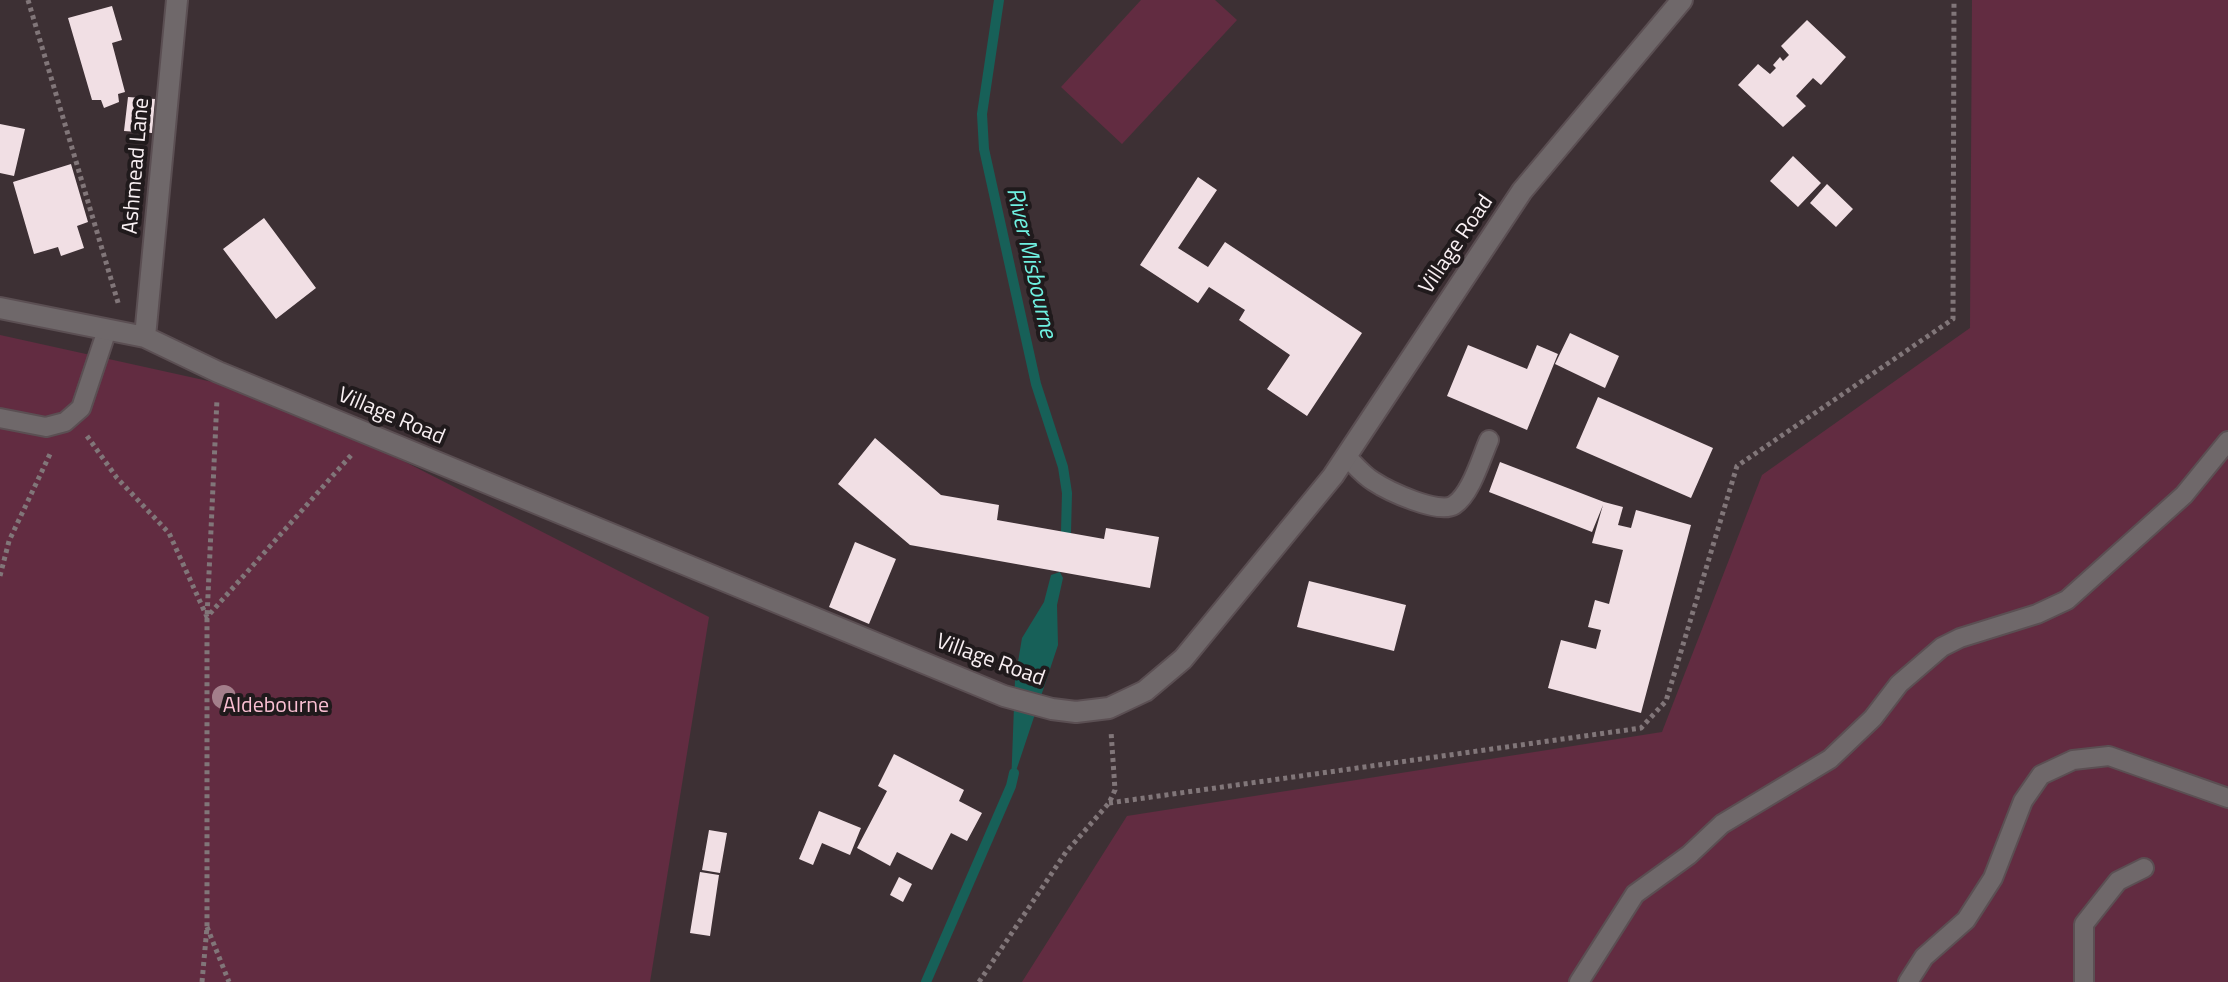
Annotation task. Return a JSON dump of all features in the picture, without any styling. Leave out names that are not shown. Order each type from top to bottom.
[{"type":"street","name":"Ashmead Lane","points":[[126,334],[177,0]]},
{"type":"street","name":"Village Road","points":[[0,308],[126,334],[1004,696],[1076,712],[1109,708],[1145,691],[1183,659],[1323,488],[1522,191],[1682,0]]},
{"type":"lane","points":[[0,418],[46,427],[69,419],[81,408],[126,334]]},
{"type":"lane","points":[[1346,456],[1372,481],[1408,498],[1444,509],[1454,505],[1466,493],[1489,440]]},
{"type":"lane","points":[[1579,982],[1635,894],[1689,855],[1722,824],[1830,759],[1873,718],[1899,684],[1942,647],[1960,638],[2037,614],[2067,600],[2184,495],[2228,441]]},
{"type":"lane","points":[[1908,982],[1924,957],[1973,910],[1993,878],[2023,801],[2041,775],[2073,760],[2109,756],[2228,798]]},
{"type":"lane","points":[[2084,982],[2084,924],[2118,881],[2144,868]]},
{"type":"path","points":[[28,0],[126,334]]},
{"type":"path","points":[[1109,803],[1641,728],[1666,701],[1737,466],[1953,319],[1954,0]]},
{"type":"path","points":[[202,982],[207,927],[207,617],[218,372]]},
{"type":"path","points":[[0,576],[9,541],[69,419],[117,478],[169,533],[207,617]]},
{"type":"path","points":[[207,617],[370,435]]},
{"type":"path","points":[[979,982],[1066,852],[1109,803],[1115,790],[1109,708]]},
{"type":"path","points":[[207,927],[229,982]]},
{"type":"green space","points":[[1141,0],[1215,0],[1237,20],[1122,144],[1061,87]]},
{"type":"green space","points":[[1972,0],[2228,0],[2228,982],[1022,982],[1127,816],[1662,732],[1762,475],[1970,328]]},
{"type":"green space","name":"Aldebourne","points":[[0,335],[276,396],[709,617],[650,982],[0,982]]},
{"type":"shaded area","points":[[1060,572],[1063,578],[1057,605],[1058,645],[1011,786],[1015,680],[1022,638],[1044,602],[1051,575]]},
{"type":"building","points":[[112,6],[122,40],[112,43],[125,92],[118,94],[119,102],[104,108],[101,100],[92,100],[68,18]]},
{"type":"building","points":[[1807,20],[1846,57],[1821,85],[1813,78],[1796,96],[1806,106],[1783,127],[1738,85],[1758,64],[1770,74],[1780,57],[1783,61],[1789,55],[1781,46]]},
{"type":"building","points":[[128,97],[155,99],[152,133],[124,131]]},
{"type":"building","points":[[0,124],[25,129],[14,176],[0,173]]},
{"type":"building","points":[[1793,156],[1821,183],[1798,207],[1770,181]]},
{"type":"building","points":[[71,164],[88,222],[77,226],[84,248],[61,256],[58,247],[34,254],[13,182]]},
{"type":"building","points":[[1198,177],[1217,190],[1178,248],[1208,267],[1225,242],[1362,333],[1307,416],[1267,389],[1290,355],[1239,320],[1245,310],[1209,287],[1198,303],[1140,265]]},
{"type":"building","points":[[1827,184],[1853,209],[1836,227],[1810,203]]},
{"type":"building","points":[[264,218],[316,288],[276,319],[223,249]]},
{"type":"building","points":[[1570,333],[1619,356],[1605,388],[1555,364]]},
{"type":"building","points":[[1468,345],[1527,369],[1537,345],[1558,354],[1527,430],[1447,396]]},
{"type":"building","points":[[1598,397],[1713,448],[1691,498],[1576,448]]},
{"type":"building","points":[[875,438],[941,495],[999,505],[997,520],[1104,539],[1106,528],[1159,537],[1150,588],[910,545],[838,484]]},
{"type":"building","points":[[1500,462],[1623,507],[1618,525],[1631,528],[1636,510],[1691,525],[1641,713],[1548,688],[1561,640],[1596,649],[1601,630],[1588,627],[1595,600],[1609,604],[1623,550],[1592,543],[1603,505],[1592,532],[1489,492]]},
{"type":"building","points":[[855,542],[896,559],[869,624],[829,607]]},
{"type":"building","points":[[1309,581],[1406,605],[1394,651],[1297,627]]},
{"type":"building","points":[[894,754],[964,790],[959,801],[982,813],[967,841],[951,833],[932,870],[897,852],[890,866],[857,848],[887,791],[878,786]]},
{"type":"building","points":[[819,811],[861,828],[850,855],[822,843],[813,865],[799,859]]},
{"type":"building","points":[[709,830],[727,833],[720,873],[702,870]]},
{"type":"building","points":[[700,872],[719,875],[710,936],[690,933]]},
{"type":"building","points":[[899,877],[912,884],[903,902],[890,895]]},
{"type":"waterway","name":"River Misbourne","points":[[999,0],[982,114],[984,149],[1036,384],[1063,467],[1067,493],[1066,532]]},
{"type":"waterway","name":"River Misbourne","points":[[926,982],[1014,773]]}]
